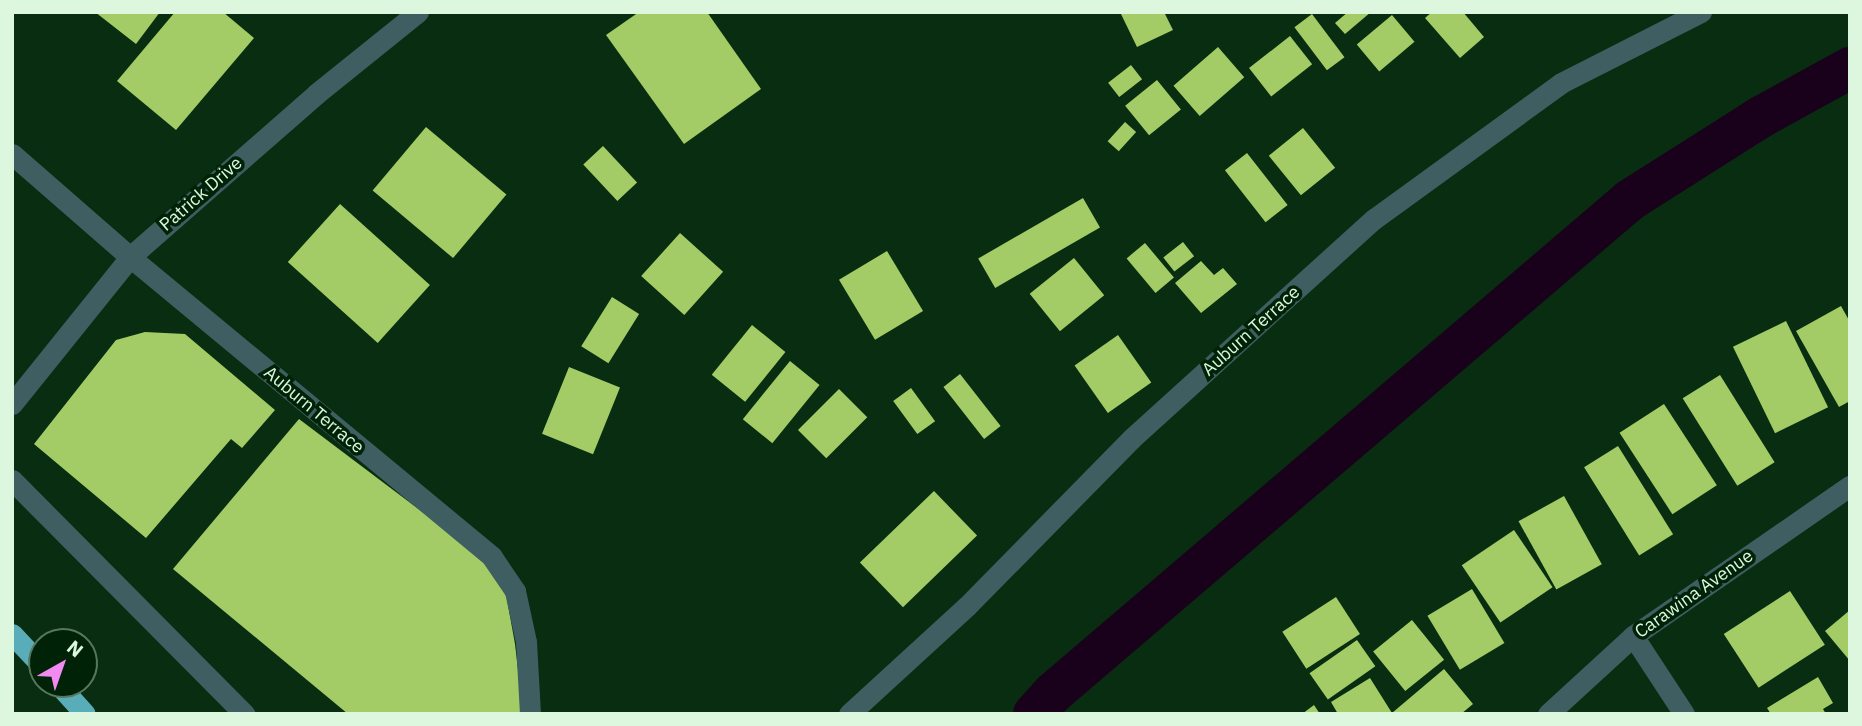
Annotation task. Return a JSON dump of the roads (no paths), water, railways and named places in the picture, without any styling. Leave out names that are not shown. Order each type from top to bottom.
[{"type":"highway","points":[[12,634],[28,651]]},
{"type":"highway","points":[[71,698],[85,714]]},
{"type":"street","name":"Patrick Drive","points":[[12,404],[130,257],[316,94],[418,12]]},
{"type":"street","name":"Auburn Terrace","points":[[849,714],[967,606],[1131,439],[1374,219],[1561,83],[1701,12]]},
{"type":"street","name":"Auburn Terrace","points":[[12,154],[130,257],[492,557],[515,591],[526,642],[530,714]]},
{"type":"street","points":[[12,481],[237,711]]},
{"type":"street","name":"Carawina Avenue","points":[[1548,714],[1633,636],[1850,486]]},
{"type":"street","points":[[1633,636],[1684,714]]},
{"type":"waterway","points":[[1034,714],[1053,693],[1630,200],[1759,118],[1850,68]]}]
